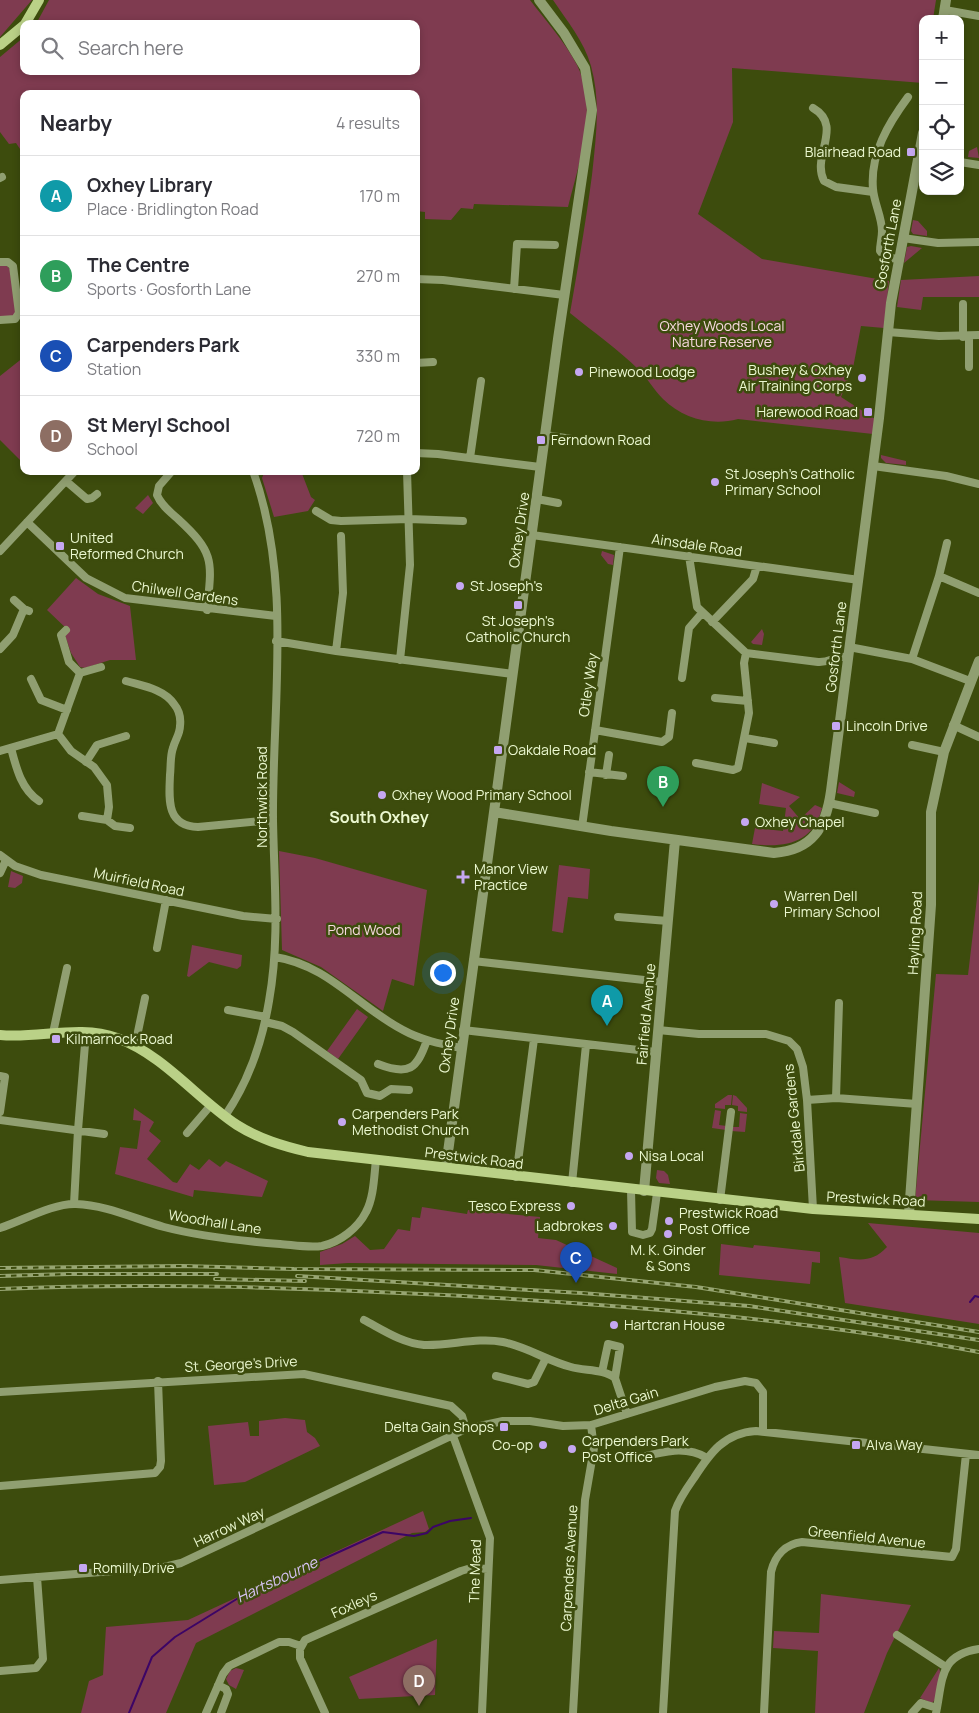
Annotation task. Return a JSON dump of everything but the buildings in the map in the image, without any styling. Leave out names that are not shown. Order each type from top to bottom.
[{"type":"main road","points":[[27,20],[40,0]]},
{"type":"main road","points":[[0,45],[20,28]]},
{"type":"main road","name":"Prestwick Road","points":[[0,1035],[86,1032],[115,1038],[135,1046],[159,1062],[225,1116],[261,1138],[308,1152],[720,1200],[813,1209],[979,1219]]},
{"type":"street","name":"Oxhey Drive","points":[[446,1167],[540,467],[592,110],[585,68],[564,33],[539,0]]},
{"type":"street","points":[[945,10],[979,16]]},
{"type":"street","points":[[898,259],[885,257],[880,250],[882,231],[873,192],[875,160],[880,143],[908,97]]},
{"type":"street","points":[[813,108],[824,117],[828,128],[821,168],[824,181],[836,187],[873,192]]},
{"type":"street","name":"Gosforth Lane","points":[[494,812],[768,853],[787,852],[804,845],[819,831],[830,803],[898,259],[919,163]]},
{"type":"street","points":[[964,163],[979,165]]},
{"type":"street","points":[[902,238],[938,243],[979,242]]},
{"type":"street","points":[[514,289],[517,244],[555,244]]},
{"type":"street","points":[[0,262],[8,262],[12,266],[19,313],[15,319],[0,320]]},
{"type":"street","points":[[420,279],[443,280],[564,295]]},
{"type":"street","points":[[963,304],[969,367]]},
{"type":"street","points":[[888,332],[966,337],[979,335]]},
{"type":"street","points":[[420,363],[433,362]]},
{"type":"street","points":[[470,458],[481,381]]},
{"type":"street","points":[[545,436],[572,439]]},
{"type":"street","points":[[420,454],[470,458],[540,467]]},
{"type":"street","points":[[873,466],[946,476],[979,484]]},
{"type":"street","points":[[0,551],[72,475]]},
{"type":"street","points":[[169,475],[159,486],[157,496],[162,504],[205,548],[211,569],[207,610]]},
{"type":"street","name":"Northwick Road","points":[[225,1116],[246,1079],[265,1020],[275,957],[277,919],[273,820],[276,588],[271,534],[256,475]]},
{"type":"street","points":[[400,660],[408,596],[409,519],[407,475]]},
{"type":"street","points":[[66,481],[87,499],[97,494]]},
{"type":"street","points":[[537,500],[558,503]]},
{"type":"street","points":[[316,511],[331,520],[341,521],[409,519],[463,521]]},
{"type":"street","name":"Chilwell Gardens","points":[[27,522],[86,578],[125,598],[141,602],[207,610],[276,616]]},
{"type":"street","name":"Ainsdale Road","points":[[532,535],[859,580]]},
{"type":"street","points":[[336,651],[343,593],[341,536]]},
{"type":"street","points":[[912,659],[939,576],[947,543]]},
{"type":"street","name":"Otley Way","points":[[582,826],[620,547]]},
{"type":"street","points":[[689,556],[695,604],[702,613],[746,653],[818,662],[825,662],[849,652],[912,659],[970,681]]},
{"type":"street","points":[[712,622],[753,579],[757,566]]},
{"type":"street","points":[[939,576],[979,593]]},
{"type":"street","points":[[0,649],[13,635],[27,610],[14,600]]},
{"type":"street","points":[[682,678],[689,628],[702,613]]},
{"type":"street","points":[[66,630],[61,635],[69,662],[80,673]]},
{"type":"street","points":[[276,641],[400,660],[513,674]]},
{"type":"street","points":[[696,763],[737,769],[745,738],[748,701],[744,663],[746,653]]},
{"type":"street","name":"Hayling Road","points":[[909,1214],[931,905],[931,812],[944,752],[979,661]]},
{"type":"street","points":[[80,673],[101,667]]},
{"type":"street","points":[[58,734],[80,673]]},
{"type":"street","points":[[31,679],[40,700],[67,710]]},
{"type":"street","points":[[126,681],[162,692],[174,703],[179,714],[180,728],[171,756],[169,797],[171,810],[178,819],[186,825],[198,827],[273,820]]},
{"type":"street","points":[[715,698],[748,701]]},
{"type":"street","points":[[595,730],[662,742],[669,737],[672,713]]},
{"type":"street","points":[[953,726],[979,737]]},
{"type":"street","points":[[0,751],[58,734]]},
{"type":"street","points":[[58,734],[71,751],[94,767],[107,785],[110,807],[106,820]]},
{"type":"street","points":[[86,762],[99,744],[126,736]]},
{"type":"street","points":[[745,738],[774,743]]},
{"type":"street","points":[[912,744],[944,752]]},
{"type":"street","points":[[11,748],[19,776],[33,797],[39,801]]},
{"type":"street","points":[[606,775],[609,755]]},
{"type":"street","points":[[589,772],[623,776]]},
{"type":"street","points":[[830,803],[875,813]]},
{"type":"street","points":[[82,816],[106,820],[116,826],[130,828]]},
{"type":"street","name":"Fairfield Avenue","points":[[644,1191],[675,840]]},
{"type":"street","points":[[0,873],[3,858]]},
{"type":"street","name":"Muirfield Road","points":[[3,858],[32,873],[243,916],[277,919]]},
{"type":"street","points":[[157,948],[166,900]]},
{"type":"street","points":[[618,917],[668,921]]},
{"type":"street","points":[[275,957],[295,960],[315,969],[394,1025],[427,1040],[461,1048]]},
{"type":"street","points":[[473,961],[662,982]]},
{"type":"street","points":[[54,1033],[67,968]]},
{"type":"street","points":[[135,1046],[145,998]]},
{"type":"street","points":[[836,1098],[839,1004]]},
{"type":"street","points":[[228,1010],[265,1020],[293,1032],[361,1080],[366,1086],[367,1093],[380,1096],[391,1089],[410,1090]]},
{"type":"street","points":[[463,1030],[656,1052]]},
{"type":"street","name":"Birkdale Gardens","points":[[658,1030],[699,1034],[766,1034],[789,1041],[797,1049],[804,1066],[814,1185],[813,1209]]},
{"type":"street","points":[[74,1204],[86,1032]]},
{"type":"street","points":[[516,1177],[534,1039]]},
{"type":"street","points":[[378,1064],[395,1069],[415,1065],[420,1061],[427,1040]]},
{"type":"street","points":[[572,1183],[586,1045]]},
{"type":"street","points":[[0,1076],[5,1077],[0,1112]]},
{"type":"street","points":[[807,1100],[836,1098],[917,1104]]},
{"type":"street","points":[[187,1133],[211,1105]]},
{"type":"street","points":[[720,1200],[731,1112]]},
{"type":"street","points":[[0,1120],[104,1134]]},
{"type":"street","name":"Woodhall Lane","points":[[0,1228],[54,1207],[74,1204],[103,1208],[204,1236],[321,1246],[346,1235],[355,1227],[366,1212],[371,1200],[376,1160]]},
{"type":"street","points":[[631,1190],[632,1232],[643,1235],[650,1233],[652,1229],[657,1193]]},
{"type":"street","points":[[364,1320],[413,1343],[502,1342],[576,1369],[602,1372],[615,1378]]},
{"type":"street","points":[[602,1372],[608,1344],[620,1347],[615,1378],[627,1414]]},
{"type":"street","points":[[496,1376],[528,1384],[534,1382],[546,1358]]},
{"type":"street","name":"St. George's Drive","points":[[0,1392],[263,1374],[318,1375],[451,1406],[462,1416],[466,1429]]},
{"type":"street","points":[[0,1486],[155,1473],[160,1467],[161,1461],[158,1381]]},
{"type":"street","name":"Delta Gain","points":[[453,1436],[466,1429],[503,1421],[530,1421],[563,1426],[591,1425],[715,1387],[750,1382],[759,1385],[763,1392],[763,1432]]},
{"type":"street","name":"Carpenders Avenue","points":[[574,1713],[585,1500],[594,1448],[591,1425]]},
{"type":"street","points":[[663,1713],[674,1518],[678,1501],[717,1446],[730,1437],[748,1432],[763,1432],[979,1455]]},
{"type":"street","name":"The Mead","points":[[453,1436],[489,1532],[482,1713]]},
{"type":"street","name":"Harrow Way","points":[[0,1580],[164,1567],[181,1563],[453,1436]]},
{"type":"street","points":[[634,1459],[678,1450],[697,1452],[707,1458]]},
{"type":"street","name":"Greenfield Avenue","points":[[764,1713],[772,1572],[781,1552],[792,1544],[802,1542],[952,1557],[956,1549],[966,1454]]},
{"type":"street","name":"Foxleys","points":[[301,1646],[308,1638],[461,1571],[471,1568],[488,1569]]},
{"type":"street","points":[[0,1671],[36,1668],[43,1659],[37,1577]]},
{"type":"street","points":[[897,1635],[946,1667]]},
{"type":"street","points":[[206,1713],[218,1685],[229,1666],[276,1643],[289,1642],[301,1646],[300,1658],[325,1713]]},
{"type":"street","points":[[912,1713],[921,1703],[936,1711],[946,1667],[959,1654],[979,1650]]},
{"type":"street","points":[[218,1685],[226,1689],[228,1694],[221,1713]]},
{"type":"green space","points":[[0,0],[32,0],[0,37]]},
{"type":"green space","points":[[49,0],[530,0],[567,48],[577,65],[583,82],[587,118],[585,136],[568,207],[474,204],[473,209],[461,208],[451,220],[425,219],[425,212],[420,211],[420,90],[20,90],[20,149],[16,143],[9,144],[0,132],[0,57],[20,40],[20,75],[420,75],[420,20],[38,20]]},
{"type":"green space","name":"Oxhey Woods Local Nature Reserve","points":[[553,0],[936,0],[934,15],[919,15],[919,83],[732,68],[733,122],[698,214],[762,259],[889,281],[884,328],[861,326],[853,368],[841,397],[875,419],[873,434],[738,419],[718,422],[689,416],[671,406],[631,362],[570,313],[592,175],[597,106],[591,66],[575,32]]},
{"type":"green space","points":[[977,147],[979,158],[968,157],[969,151]]},
{"type":"green space","points":[[913,220],[918,221],[927,231],[927,236],[913,234],[911,231]]},
{"type":"green space","points":[[907,247],[922,248],[904,263]]},
{"type":"green space","points":[[5,264],[11,270],[16,312],[14,316],[0,318],[0,265]]},
{"type":"green space","points":[[979,276],[979,297],[923,297],[921,310],[897,307],[901,280]]},
{"type":"green space","points":[[20,360],[20,460],[0,440],[0,376]]},
{"type":"green space","points":[[881,455],[906,461],[906,465],[886,463],[881,458]]},
{"type":"green space","points":[[263,475],[303,475],[311,497],[315,500],[308,511],[274,517],[262,478]]},
{"type":"green space","points":[[148,495],[153,503],[143,514],[135,508]]},
{"type":"green space","points":[[602,551],[614,555],[613,565],[608,564],[601,555]]},
{"type":"green space","points":[[76,578],[98,594],[130,606],[136,660],[110,660],[85,668],[80,667],[71,653],[65,635],[69,631],[47,610]]},
{"type":"green space","points":[[762,629],[764,634],[762,645],[753,644],[751,642]]},
{"type":"green space","points":[[839,782],[855,792],[854,797],[837,793]]},
{"type":"green space","points":[[762,783],[800,797],[789,806],[800,819],[815,805],[822,808],[818,820],[812,829],[796,841],[786,844],[752,844],[755,828],[783,831],[786,808],[759,804]]},
{"type":"green space","name":"Pond Wood","points":[[279,851],[315,858],[427,890],[414,986],[392,979],[383,1011],[321,967],[282,950]]},
{"type":"green space","points":[[559,865],[590,869],[588,899],[568,897],[563,933],[552,931]]},
{"type":"green space","points":[[11,871],[23,876],[22,883],[15,888],[8,887]]},
{"type":"green space","points":[[979,881],[979,1202],[915,1200],[936,974],[968,975]]},
{"type":"green space","points":[[192,945],[242,955],[241,966],[237,969],[209,962],[189,977],[187,976]]},
{"type":"green space","points":[[357,1009],[368,1017],[338,1059],[327,1051]]},
{"type":"green space","points":[[728,1095],[732,1095],[731,1105],[725,1105],[725,1109],[715,1108],[715,1104]]},
{"type":"green space","points":[[733,1095],[747,1108],[747,1112],[738,1111],[738,1106],[732,1105]]},
{"type":"green space","points":[[134,1108],[154,1122],[149,1131],[161,1141],[147,1159],[173,1182],[177,1183],[190,1164],[199,1170],[209,1159],[220,1167],[226,1161],[268,1181],[262,1197],[194,1190],[193,1197],[115,1174],[120,1147],[137,1149],[141,1121],[133,1120]]},
{"type":"green space","points":[[715,1110],[721,1111],[719,1125],[727,1126],[726,1130],[712,1128]]},
{"type":"green space","points":[[740,1113],[747,1114],[745,1132],[731,1131],[732,1127],[739,1127]]},
{"type":"green space","points":[[657,1170],[664,1171],[668,1175],[670,1184],[659,1183],[656,1178]]},
{"type":"green space","points":[[422,1207],[467,1214],[468,1210],[540,1217],[538,1238],[556,1240],[617,1268],[617,1274],[536,1265],[348,1263],[320,1265],[320,1252],[342,1244],[355,1236],[370,1250],[384,1249],[398,1229],[410,1231],[412,1217],[420,1218]]},
{"type":"green space","points":[[868,1223],[979,1233],[979,1324],[845,1303],[839,1257],[870,1258],[876,1256],[887,1247]]},
{"type":"green space","points":[[721,1244],[753,1248],[754,1245],[820,1252],[820,1263],[812,1262],[810,1284],[719,1275]]},
{"type":"green space","points":[[285,1418],[305,1420],[307,1432],[315,1438],[320,1446],[245,1482],[214,1485],[208,1426],[248,1422],[250,1436],[259,1436],[259,1421]]},
{"type":"green space","points":[[423,1511],[429,1529],[425,1532],[412,1533],[196,1643],[166,1713],[81,1713],[89,1681],[103,1675],[106,1627],[188,1620]]},
{"type":"green space","points":[[821,1594],[911,1605],[887,1653],[864,1713],[815,1713],[818,1651],[773,1648],[774,1631],[819,1633]]},
{"type":"green space","points":[[437,1639],[435,1695],[359,1699],[349,1677]]},
{"type":"green space","points":[[236,1668],[244,1670],[236,1689],[229,1685],[226,1679],[230,1671]]},
{"type":"green space","points":[[939,1668],[941,1675],[935,1700],[932,1703],[920,1698]]},
{"type":"waterway","name":"Hartsbourne","points":[[970,1302],[975,1296],[979,1297]]},
{"type":"waterway","name":"Hartsbourne","points":[[129,1713],[152,1657],[175,1637],[240,1597],[383,1532],[414,1536],[427,1533],[433,1527],[450,1521],[471,1518]]},
{"type":"railway","points":[[0,1268],[183,1266],[294,1269],[534,1270],[696,1287],[979,1332]]},
{"type":"railway","points":[[0,1276],[217,1274]]},
{"type":"railway","points":[[297,1276],[581,1293],[749,1306],[979,1340]]},
{"type":"railway","points":[[215,1279],[305,1281]]},
{"type":"railway","points":[[0,1289],[116,1286],[232,1287],[529,1300],[787,1323],[851,1331],[979,1352]]},
{"type":"place","name":"Blairhead Road","points":[[911,152]]},
{"type":"place","name":"Pinewood Lodge","points":[[579,372]]},
{"type":"place","name":"Bushey & Oxhey Air Training Corps","points":[[862,378]]},
{"type":"place","name":"Harewood Road","points":[[868,412]]},
{"type":"place","name":"Ferndown Road","points":[[541,440]]},
{"type":"place","name":"St Joseph's Catholic Primary School","points":[[715,482]]},
{"type":"place","name":"United Reformed Church","points":[[60,546]]},
{"type":"place","name":"St Joseph's","points":[[460,586]]},
{"type":"place","name":"St Joseph's Catholic Church","points":[[518,605]]},
{"type":"place","name":"Lincoln Drive","points":[[836,726]]},
{"type":"place","name":"Oakdale Road","points":[[498,750]]},
{"type":"place","name":"Oxhey Wood Primary School","points":[[382,795]]},
{"type":"place","name":"The Centre","points":[[663,807]]},
{"type":"place","name":"Oxhey Chapel","points":[[745,822]]},
{"type":"place","name":"Manor View Practice","points":[[463,877]]},
{"type":"place","name":"Warren Dell Primary School","points":[[774,904]]},
{"type":"place","name":"Oxhey Library","points":[[607,1026]]},
{"type":"place","name":"Kilmarnock Road","points":[[56,1039]]},
{"type":"place","name":"Carpenders Park Methodist Church","points":[[342,1122]]},
{"type":"place","name":"Nisa Local","points":[[629,1156]]},
{"type":"place","name":"Tesco Express","points":[[571,1206]]},
{"type":"place","name":"Prestwick Road Post Office","points":[[669,1221]]},
{"type":"place","name":"Ladbrokes","points":[[613,1226]]},
{"type":"place","name":"M. K. Ginder & Sons","points":[[668,1234]]},
{"type":"place","name":"Carpenders Park","points":[[576,1283]]},
{"type":"place","name":"Hartcran House","points":[[614,1325]]},
{"type":"place","name":"Delta Gain Shops","points":[[504,1427]]},
{"type":"place","name":"Co-op","points":[[543,1445]]},
{"type":"place","name":"Alva Way","points":[[856,1445]]},
{"type":"place","name":"Carpenders Park Post Office","points":[[572,1449]]},
{"type":"place","name":"Romilly Drive","points":[[83,1568]]},
{"type":"place","name":"St Meryl School","points":[[419,1706]]},
{"type":"district","name":"South Oxhey","points":[[379,817]]}]
